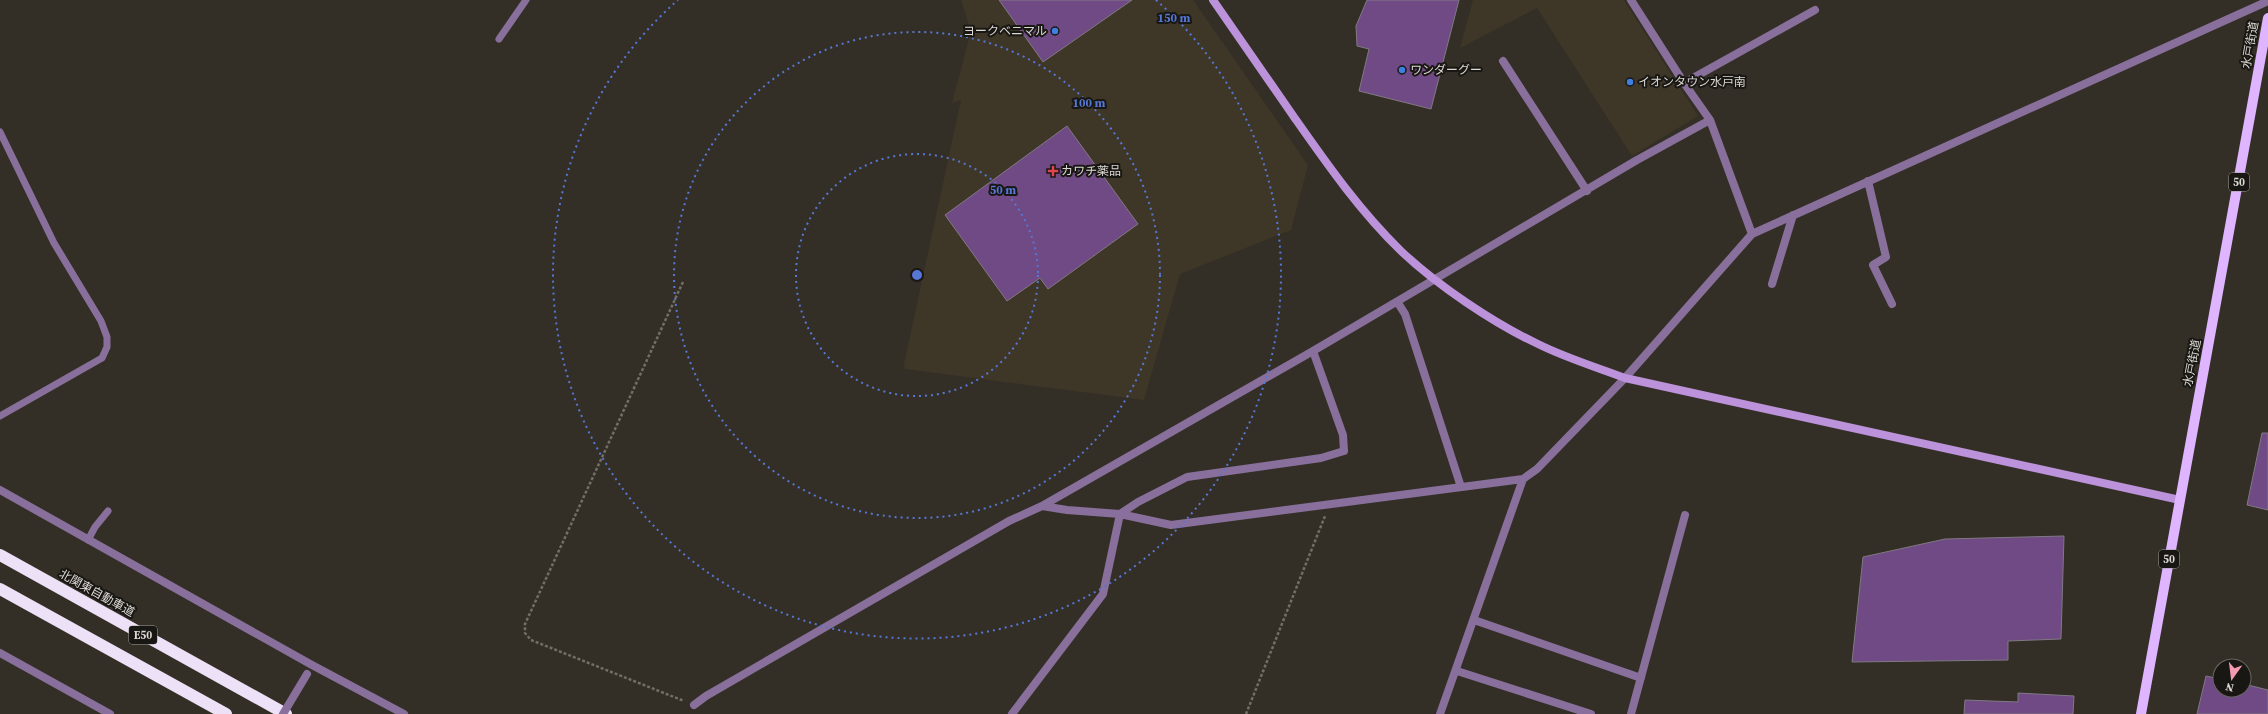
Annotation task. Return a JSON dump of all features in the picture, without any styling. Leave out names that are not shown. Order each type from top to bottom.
[{"type":"highway","name":"北関東自動車道","points":[[0,555],[284,714]]},
{"type":"highway","name":"E50","points":[[0,589],[226,714]]},
{"type":"main road","name":"水戸街道","points":[[2141,714],[2266,39],[2268,18]]},
{"type":"street","points":[[1213,0],[1337,179],[1360,207],[1402,251],[1436,281],[1491,318],[1536,344],[1625,378],[2180,500]]},
{"type":"street","points":[[1631,0],[1684,83],[1710,120],[1752,234]]},
{"type":"street","points":[[1042,506],[1067,510],[1120,514],[1171,525],[1523,479],[1537,469],[1625,378],[1752,234],[2268,1]]},
{"type":"street","points":[[1684,83],[1815,10]]},
{"type":"street","points":[[1502,61],[1587,191]]},
{"type":"street","points":[[694,705],[706,696],[858,607],[1009,521],[1042,506],[1314,352],[1710,120]]},
{"type":"street","points":[[1868,181],[1886,257],[1873,265],[1892,304]]},
{"type":"street","points":[[1772,284],[1793,215]]},
{"type":"street","points":[[1398,303],[1405,314],[1461,487]]},
{"type":"street","points":[[1012,714],[1103,594],[1120,514],[1138,502],[1188,477],[1321,458],[1344,452],[1343,435],[1314,352]]},
{"type":"street","points":[[1440,714],[1457,671],[1523,479]]},
{"type":"street","points":[[0,490],[312,665],[404,714]]},
{"type":"street","points":[[1631,714],[1685,515]]},
{"type":"street","points":[[1474,620],[1641,678]]},
{"type":"street","points":[[0,653],[110,714]]},
{"type":"street","points":[[284,714],[312,665]]},
{"type":"street","points":[[1457,671],[1591,714]]},
{"type":"lane","points":[[499,39],[526,0]]},
{"type":"lane","points":[[0,132],[54,243],[101,321],[107,342],[102,358],[0,416]]},
{"type":"lane","points":[[88,540],[95,527],[108,511]]},
{"type":"path","points":[[683,282],[525,624],[525,633],[531,640],[694,705]]},
{"type":"path","points":[[1246,714],[1330,504]]},
{"type":"shaded area","points":[[961,0],[1193,0],[1308,165],[1291,230],[1180,274],[1144,400],[905,369],[904,364],[961,100],[952,103],[971,31]]},
{"type":"shaded area","name":"イオンタウン水戸南","points":[[1473,0],[1624,0],[1698,116],[1632,156],[1537,8],[1460,48]]},
{"type":"building","name":"ヨークベニマル","points":[[999,0],[1132,0],[1043,62]]},
{"type":"building","name":"ワンダーグー","points":[[1367,0],[1459,0],[1431,109],[1359,91],[1369,49],[1357,46],[1356,26]]},
{"type":"building","name":"カワチ薬品","points":[[1067,126],[1138,224],[1048,289],[1040,278],[1007,301],[945,215]]},
{"type":"building","points":[[2262,433],[2268,433],[2268,510],[2247,505]]},
{"type":"building","points":[[2064,536],[2061,639],[2008,641],[2008,660],[1852,662],[1863,557],[1945,539]]},
{"type":"building","points":[[2206,676],[2212,677],[2212,698],[2252,698],[2252,686],[2268,690],[2268,714],[2197,714]]},
{"type":"building","points":[[2018,693],[2074,696],[2073,714],[1964,714],[1965,700],[2018,702]]},
{"type":"place","name":"ヨークベニマル","points":[[1055,31]]},
{"type":"place","name":"ワンダーグー","points":[[1402,70]]},
{"type":"place","name":"イオンタウン水戸南","points":[[1630,82]]},
{"type":"place","name":"カワチ薬品","points":[[1053,171]]}]
